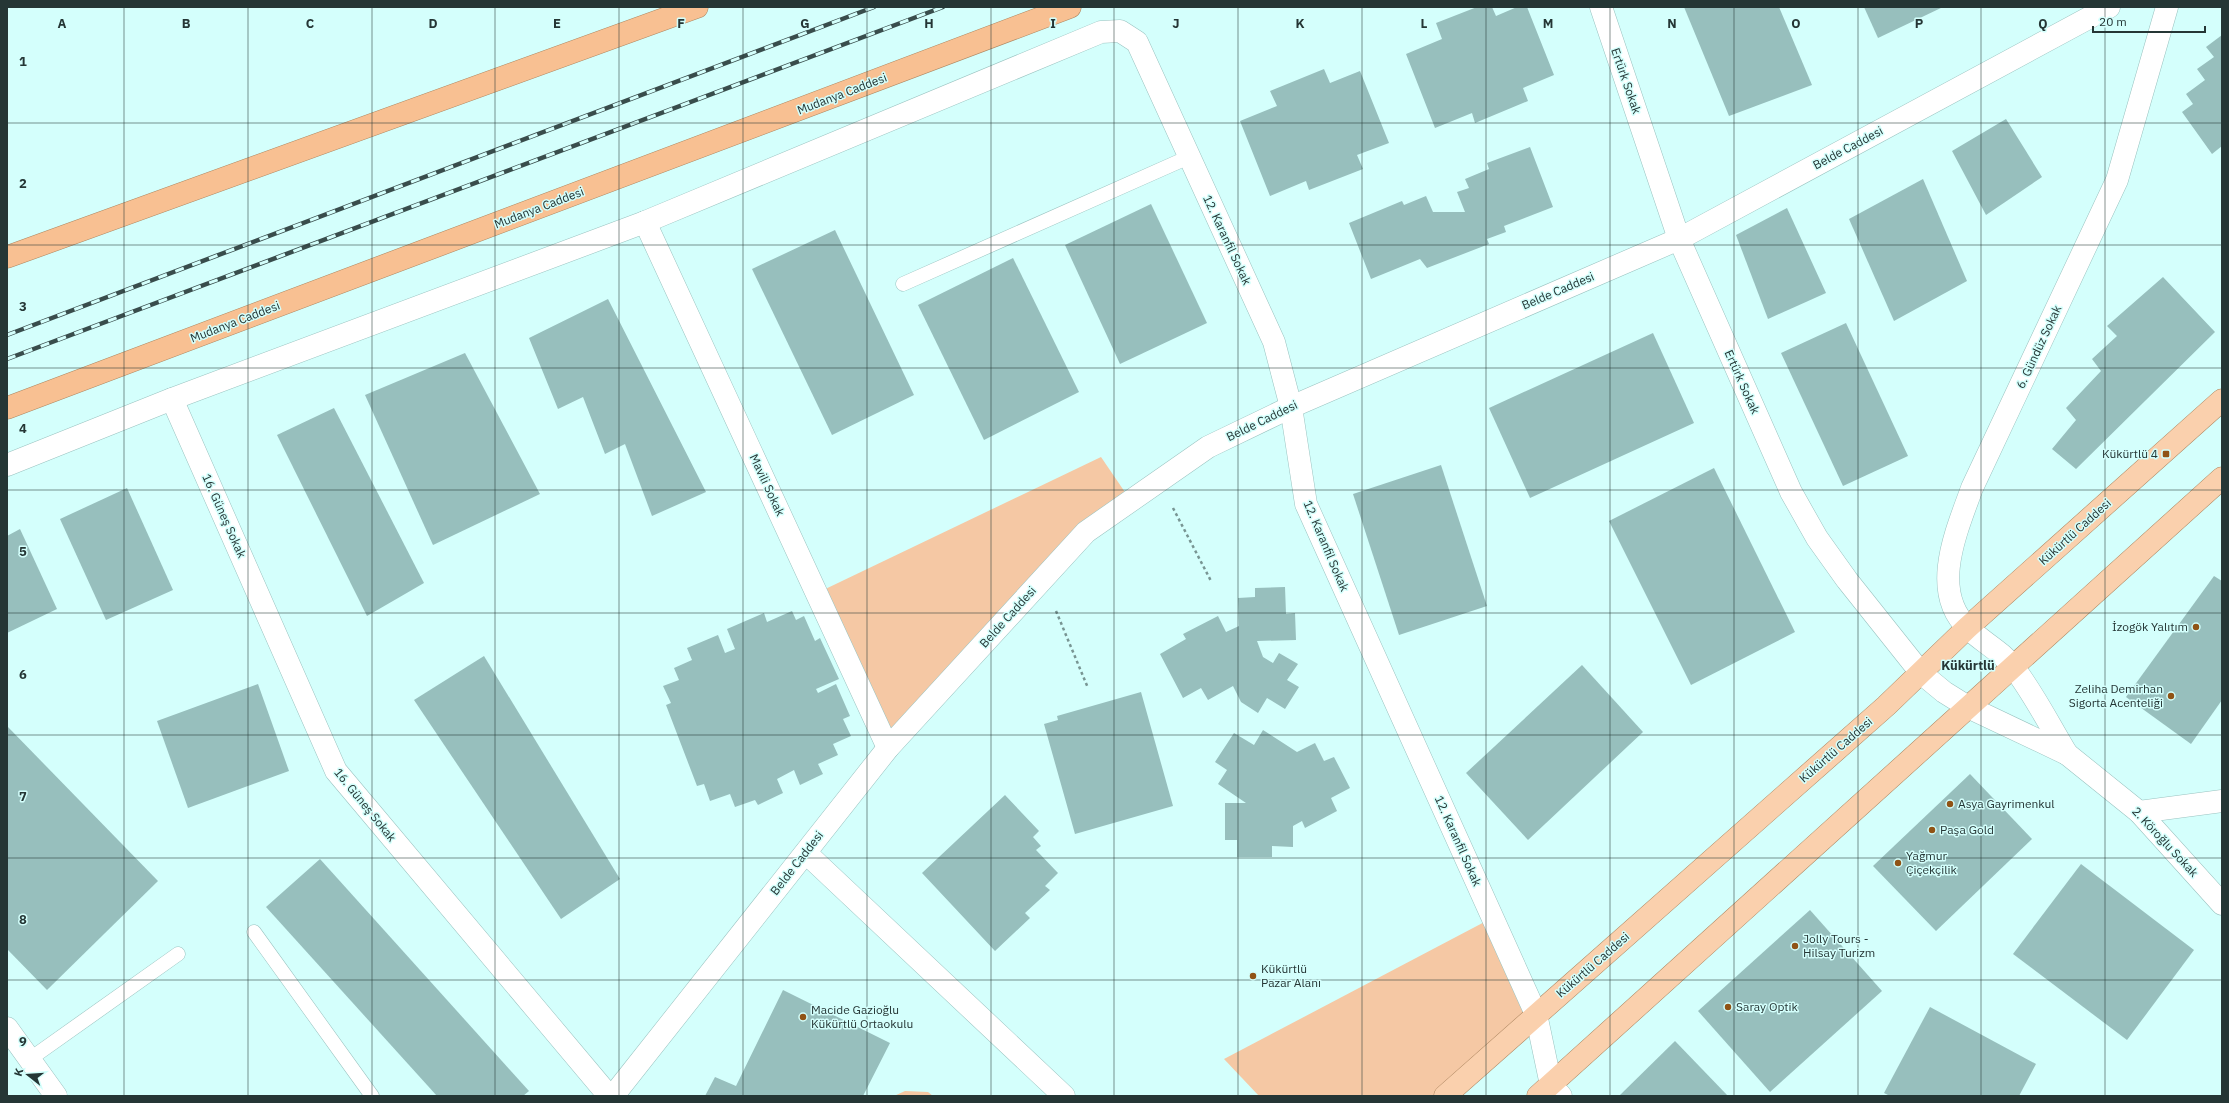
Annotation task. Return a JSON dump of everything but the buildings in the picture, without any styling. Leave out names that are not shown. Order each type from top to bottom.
[{"type":"highway","points":[[7,257],[697,7]]},
{"type":"highway","name":"Mudanya Caddesi","points":[[7,408],[1070,7]]},
{"type":"main road","name":"Kükürtlü Caddesi","points":[[1445,1096],[1880,711],[1967,628],[2222,400]]},
{"type":"main road","points":[[1550,1092],[1968,707],[2222,478]]},
{"type":"street","name":"Ertürk Sokak","points":[[1601,7],[1679,239],[1791,492],[1817,538],[1847,580],[1921,673],[1944,692],[1968,707]]},
{"type":"street","name":"Belde Caddesi","points":[[613,1096],[888,748],[1086,532],[1208,447],[1291,407],[1679,239],[2109,7]]},
{"type":"street","name":"6. Gündüz Sokak","points":[[2014,667],[1967,628],[1952,607],[1948,577],[1954,537],[1972,488],[2117,180],[2167,7]]},
{"type":"street","name":"12. Karanfil Sokak","points":[[645,222],[1101,32],[1120,31],[1137,42],[1274,342],[1291,407],[1306,504],[1536,1014],[1550,1092]]},
{"type":"street","points":[[7,465],[172,399],[645,222]]},
{"type":"street","name":"Mavili Sokak","points":[[645,222],[888,748]]},
{"type":"street","name":"16. Güneş Sokak","points":[[172,399],[336,772],[609,1096]]},
{"type":"street","name":"2. Köroğlu Sokak","points":[[2014,667],[2067,754]]},
{"type":"street","name":"2. Köroğlu Sokak","points":[[1968,707],[2067,754],[2138,812],[2222,904]]},
{"type":"street","points":[[2138,812],[2222,801]]},
{"type":"street","points":[[806,853],[1064,1096]]},
{"type":"street","points":[[7,1028],[56,1096]]},
{"type":"lane","points":[[903,284],[1189,157]]},
{"type":"lane","points":[[254,932],[372,1096]]},
{"type":"lane","points":[[30,1059],[178,954]]},
{"type":"path","points":[[1160,480],[1211,581]]},
{"type":"path","points":[[1043,579],[1088,688]]},
{"type":"shaded area","points":[[1101,457],[1131,501],[888,748],[817,593]]},
{"type":"shaded area","points":[[1492,918],[1536,1014],[1445,1096],[1259,1096],[1224,1059]]},
{"type":"shaded area","points":[[905,1091],[928,1092],[933,1096],[894,1096]]},
{"type":"railway","points":[[7,335],[874,7]]},
{"type":"railway","points":[[7,359],[943,7]]},
{"type":"place","name":"Kükürtlü 4","points":[[2166,454]]},
{"type":"place","name":"İzogök Yalıtım","points":[[2196,627]]},
{"type":"place","name":"Zeliha Demirhan Sigorta Acenteliği","points":[[2171,696]]},
{"type":"place","name":"Asya Gayrimenkul","points":[[1950,804]]},
{"type":"place","name":"Paşa Gold","points":[[1932,830]]},
{"type":"place","name":"Yağmur Çiçekçilik","points":[[1898,863]]},
{"type":"place","name":"Jolly Tours - Hilsay Turizm","points":[[1795,946]]},
{"type":"place","name":"Kükürtlü Pazar Alanı","points":[[1253,976]]},
{"type":"place","name":"Saray Optik","points":[[1728,1007]]},
{"type":"place","name":"Macide Gazioğlu Kükürtlü Ortaokulu","points":[[803,1017]]},
{"type":"district","name":"Kükürtlü","points":[[1968,665]]}]
